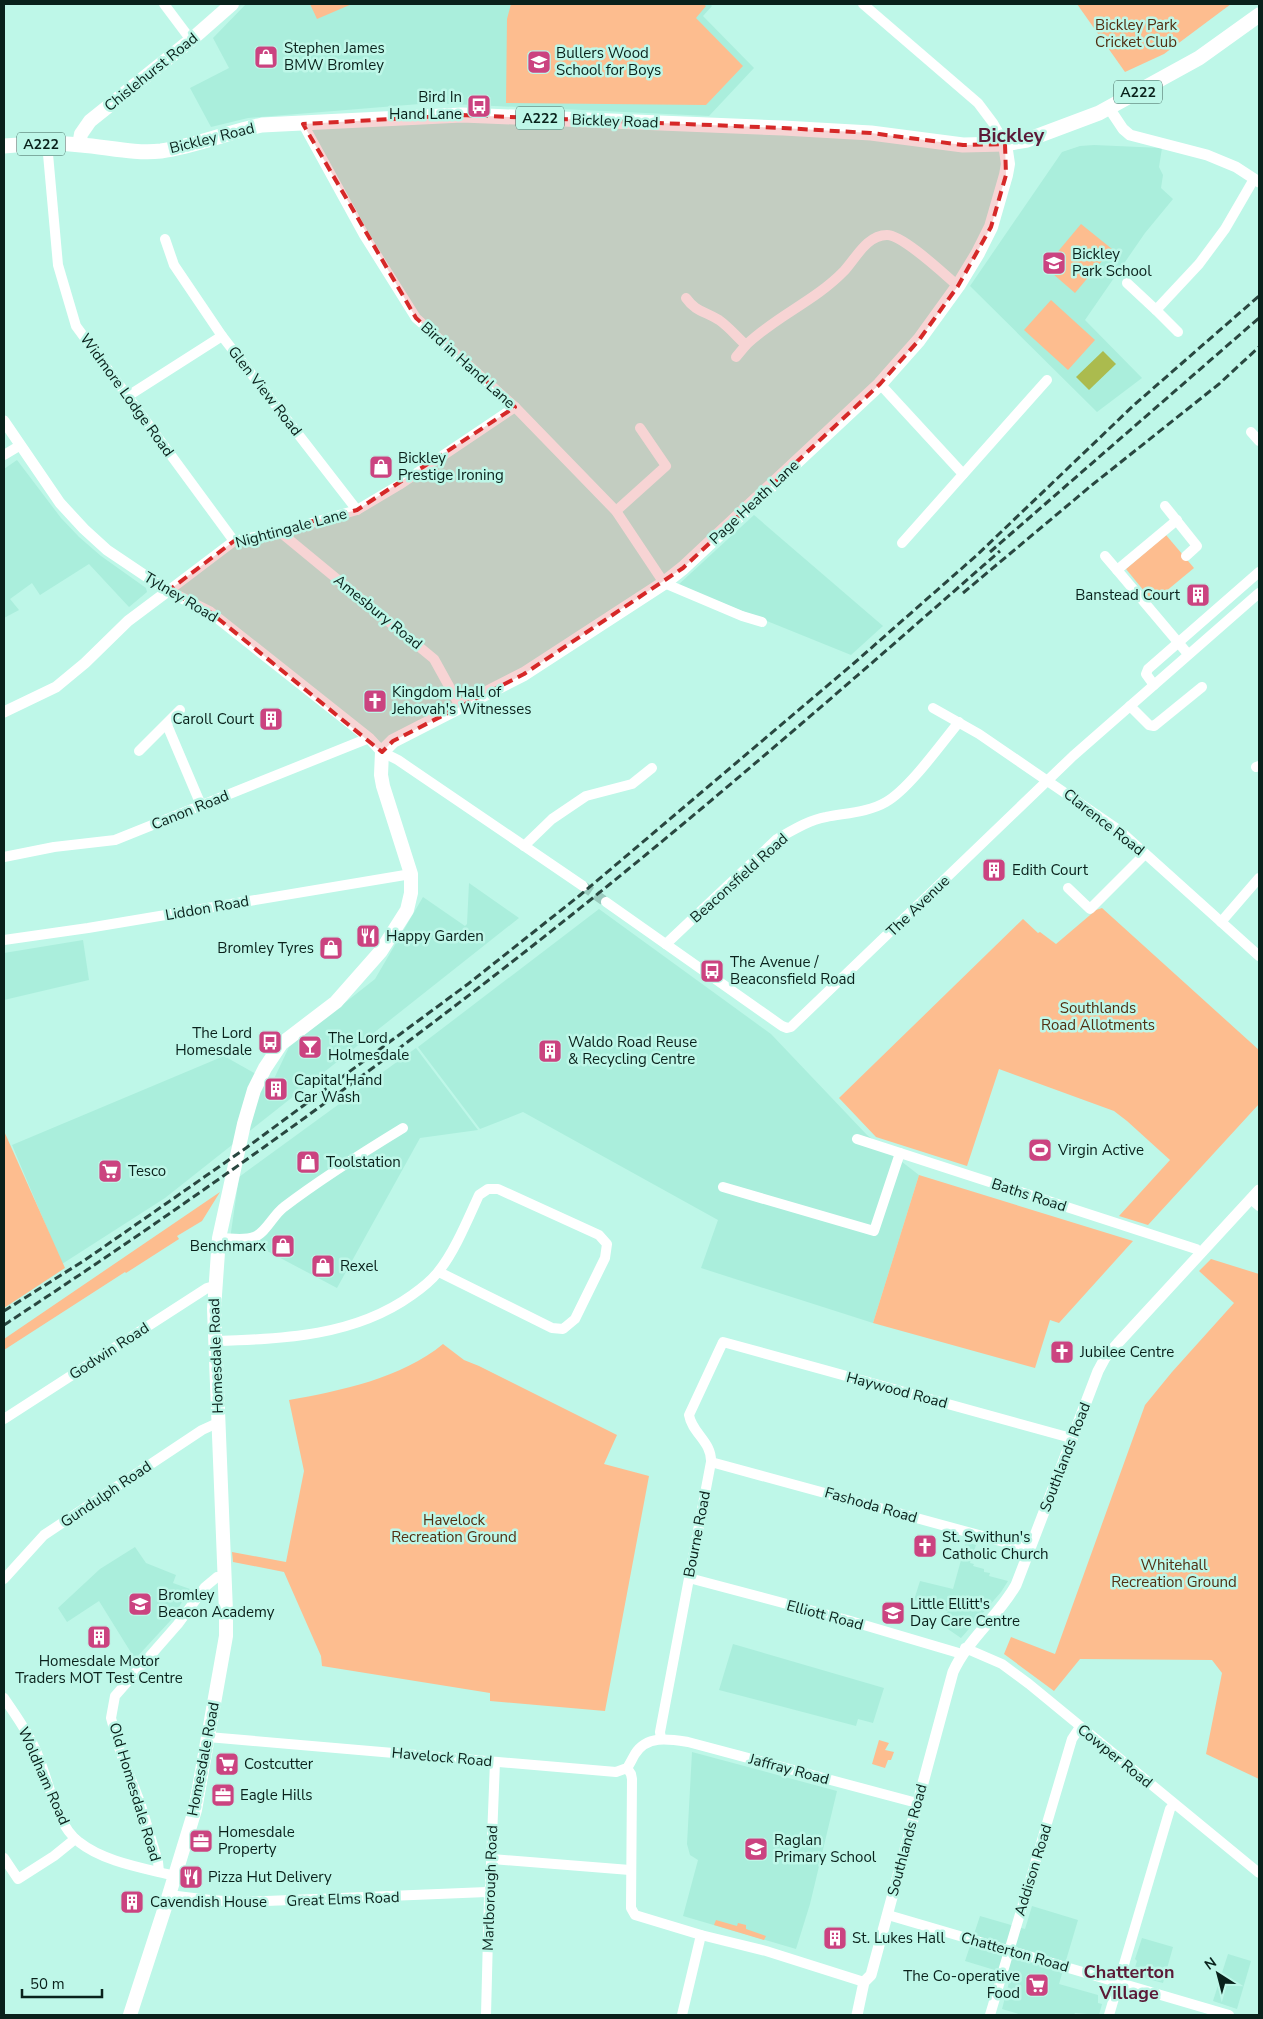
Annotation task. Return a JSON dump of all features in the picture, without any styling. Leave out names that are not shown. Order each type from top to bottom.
[{"type":"main road","name":"Chislehurst Road","points":[[79,144],[81,134],[90,121],[191,40],[232,4]]},
{"type":"main road","name":"A222","points":[[1005,144],[1027,140],[1110,108],[1199,58],[1259,16]]},
{"type":"main road","name":"Bickley Road","points":[[79,144],[129,150],[161,151],[236,130],[262,126],[462,115],[872,132],[963,145],[1005,144]]},
{"type":"main road","name":"A222","points":[[4,146],[46,143],[79,144]]},
{"type":"main road","name":"Page Heath Lane","points":[[382,752],[393,741],[524,674],[664,583],[880,384],[919,340],[958,286],[978,253],[991,227],[999,203],[1008,164],[1005,144]]},
{"type":"main road","name":"Homesdale Road","points":[[130,2015],[175,1876],[194,1810],[226,1636],[214,1309],[214,1286],[219,1238],[244,1124],[254,1090],[281,1044],[336,1002],[381,951],[407,910],[411,894],[411,874],[384,788],[381,775],[382,752]]},
{"type":"street","points":[[164,4],[191,40]]},
{"type":"street","points":[[863,4],[978,103],[993,123],[1005,144]]},
{"type":"street","points":[[1110,108],[1123,129],[1130,136],[1179,146],[1207,155],[1236,167],[1257,180],[1204,257],[1156,310]]},
{"type":"street","name":"Bird in Hand Lane","points":[[303,124],[364,235],[416,318],[515,407],[616,511],[664,583]]},
{"type":"street","name":"Widmore Lodge Road","points":[[46,143],[58,265],[76,326],[234,541]]},
{"type":"street","points":[[736,357],[762,329],[819,292],[845,270],[866,244],[882,236],[892,236],[904,241],[958,286]]},
{"type":"street","points":[[165,239],[174,265],[222,336]]},
{"type":"street","points":[[1127,283],[1178,332]]},
{"type":"street","points":[[686,298],[693,307],[707,312],[721,322],[746,345]]},
{"type":"street","name":"Glen View Road","points":[[128,396],[222,336],[358,510]]},
{"type":"street","points":[[902,543],[1047,380]]},
{"type":"street","points":[[880,384],[963,474]]},
{"type":"street","name":"Nightingale Lane","points":[[4,712],[56,687],[85,663],[128,621],[234,541],[280,532],[358,510],[515,407]]},
{"type":"street","name":"Tylney Road","points":[[4,421],[19,446],[60,503],[107,550],[168,591],[210,612],[369,738],[382,752]]},
{"type":"street","points":[[616,511],[666,466],[640,428]]},
{"type":"street","points":[[1251,432],[1259,441]]},
{"type":"street","points":[[4,455],[19,446]]},
{"type":"street","points":[[1165,506],[1197,546],[1186,556]]},
{"type":"street","points":[[1117,570],[1177,520]]},
{"type":"street","name":"Amesbury Road","points":[[280,532],[434,659],[460,706]]},
{"type":"street","points":[[1105,556],[1188,654]]},
{"type":"street","points":[[1154,685],[1146,674],[1148,669],[1259,572]]},
{"type":"street","points":[[664,583],[742,616],[762,622]]},
{"type":"street","name":"The Avenue","points":[[666,944],[787,1028],[792,1027],[1073,756],[1259,592]]},
{"type":"street","points":[[1130,706],[1149,725],[1154,726],[1202,687]]},
{"type":"street","name":"Clarence Road","points":[[933,708],[979,734],[1119,830],[1259,956]]},
{"type":"street","points":[[139,751],[180,710]]},
{"type":"street","name":"Beaconsfield Road","points":[[666,944],[777,839],[799,826],[824,817],[867,809],[885,803],[901,792],[959,722]]},
{"type":"street","points":[[167,725],[201,805]]},
{"type":"street","name":"Canon Road","points":[[4,857],[54,847],[115,840],[369,738]]},
{"type":"street","points":[[382,752],[398,760],[583,886]]},
{"type":"street","points":[[524,846],[552,819],[586,796],[632,784],[652,768]]},
{"type":"street","points":[[1068,888],[1090,909],[1145,854]]},
{"type":"street","name":"Liddon Road","points":[[4,940],[88,928],[411,874]]},
{"type":"street","points":[[1221,922],[1259,878]]},
{"type":"street","points":[[606,902],[666,944]]},
{"type":"street","points":[[219,1238],[248,1239],[258,1235],[278,1212],[290,1202],[403,1128]]},
{"type":"street","name":"Baths Road","points":[[857,1139],[1196,1249],[1201,1253]]},
{"type":"street","points":[[723,1187],[874,1231],[900,1153]]},
{"type":"street","points":[[216,1340],[324,1333],[350,1326],[395,1308],[428,1284],[439,1272],[480,1196],[488,1189],[493,1188],[599,1235],[607,1244],[605,1258],[575,1319],[567,1328],[558,1330],[439,1272]]},
{"type":"street","name":"Southlands Road","points":[[857,2015],[864,1982],[871,1975],[888,1915],[952,1672],[964,1651],[1008,1600],[1020,1578],[1071,1438],[1098,1371],[1105,1358],[1201,1253],[1255,1202],[1259,1190]]},
{"type":"street","name":"Godwin Road","points":[[4,1419],[207,1288],[214,1286]]},
{"type":"street","name":"Haywood Road","points":[[723,1342],[1071,1438]]},
{"type":"street","name":"Bourne Road","points":[[661,1739],[660,1732],[712,1454],[692,1424],[689,1415],[723,1342]]},
{"type":"street","name":"Gundulph Road","points":[[4,1579],[44,1535],[202,1430],[213,1425],[219,1425]]},
{"type":"street","name":"Fashoda Road","points":[[711,1462],[1030,1549]]},
{"type":"street","name":"Old Homesdale Road","points":[[159,1872],[158,1862],[140,1802],[120,1750],[111,1718],[115,1696],[178,1624],[204,1587],[217,1577],[224,1577]]},
{"type":"street","name":"Elliott Road","points":[[688,1578],[964,1651]]},
{"type":"street","name":"Cowper Road","points":[[964,1651],[1002,1664],[1259,1873]]},
{"type":"street","name":"Woldham Road","points":[[4,1698],[30,1740],[67,1829],[75,1839],[90,1850],[107,1857],[175,1876]]},
{"type":"street","name":"Addison Road","points":[[990,2015],[1072,1739],[1080,1727]]},
{"type":"street","name":"Havelock Road","points":[[208,1737],[616,1772],[627,1768]]},
{"type":"street","points":[[661,1739],[652,1741],[639,1749],[627,1768],[632,1780],[630,1870],[631,1908],[635,1915],[701,1935],[761,1950],[864,1982]]},
{"type":"street","name":"Jaffray Road","points":[[661,1739],[688,1742],[917,1803]]},
{"type":"street","name":"Marlborough Road","points":[[486,2015],[489,1897],[487,1892],[490,1888],[492,1859],[495,1762]]},
{"type":"street","points":[[1109,2015],[1170,1809],[1174,1804]]},
{"type":"street","points":[[4,1858],[18,1879],[54,1856],[75,1839]]},
{"type":"street","points":[[492,1859],[630,1870]]},
{"type":"street","name":"Great Elms Road","points":[[169,1895],[241,1902],[487,1892]]},
{"type":"street","name":"Chatterton Road","points":[[888,1915],[1222,2014]]},
{"type":"street","points":[[682,2015],[701,1935]]},
{"type":"highlighted area","points":[[462,115],[783,128],[871,133],[963,145],[1005,144],[1006,175],[991,227],[958,286],[919,340],[880,384],[683,568],[524,674],[393,741],[382,752],[210,612],[168,591],[234,541],[357,510],[515,407],[416,318],[303,124]]},
{"type":"shaded area","name":"Bullers Wood School for Boys","points":[[246,4],[710,4],[712,6],[703,16],[754,68],[709,116],[432,103],[248,118],[211,127],[190,88],[229,68],[213,38]]},
{"type":"shaded area","name":"Bickley Park School","points":[[1080,146],[1162,148],[1159,167],[1163,175],[1161,188],[1173,199],[1145,233],[1085,320],[1142,378],[1097,412],[970,286],[1062,152]]},
{"type":"shaded area","points":[[1103,351],[1116,364],[1089,390],[1076,377]]},
{"type":"shaded area","points":[[17,460],[61,518],[79,537],[101,556],[146,588],[147,592],[129,607],[89,564],[40,595],[32,583],[10,599],[19,610],[4,618],[4,469]]},
{"type":"shaded area","points":[[754,515],[883,626],[851,655],[678,585]]},
{"type":"shaded area","points":[[469,883],[519,918],[165,1198],[62,1264],[12,1145],[224,1056],[272,1083],[289,1047],[375,979],[423,897],[465,926],[467,924]]},
{"type":"shaded area","points":[[599,909],[771,1034],[867,1135],[919,1175],[873,1323],[701,1268],[718,1220],[523,1112],[480,1129],[418,1047]]},
{"type":"shaded area","points":[[83,940],[89,980],[4,1000],[4,953]]},
{"type":"shaded area","points":[[416,1048],[478,1130],[420,1138],[337,1288],[269,1252],[228,1253],[239,1177]]},
{"type":"shaded area","points":[[966,1542],[976,1545],[970,1563],[974,1564],[973,1566],[984,1569],[984,1572],[990,1573],[989,1576],[1008,1581],[1001,1592],[961,1638],[939,1623],[948,1611],[914,1600],[920,1581],[953,1589]]},
{"type":"shaded area","name":"Bromley Beacon Academy","points":[[135,1547],[146,1563],[176,1575],[173,1583],[190,1589],[171,1620],[135,1659],[99,1601],[67,1622],[58,1608],[100,1569]]},
{"type":"shaded area","points":[[733,1644],[884,1688],[873,1723],[858,1719],[856,1726],[719,1690]]},
{"type":"shaded area","name":"Raglan Primary School","points":[[692,1752],[837,1791],[810,1904],[796,1949],[683,1916],[698,1860],[690,1855],[687,1844]]},
{"type":"shaded area","points":[[1032,1906],[1078,1920],[1059,1984],[1098,1995],[1098,2003],[1102,2004],[1099,2015],[1075,2013],[1074,2015],[1022,2015],[1002,2009],[1011,1975],[965,1961],[980,1916],[1025,1929]]},
{"type":"shaded area","points":[[1142,1938],[1173,1947],[1163,1983],[1137,1976],[1134,1970],[1137,1961],[1135,1959]]},
{"type":"shaded area","points":[[1228,1954],[1251,1961],[1237,2009],[1213,2001]]},
{"type":"green space","points":[[310,4],[352,4],[317,19]]},
{"type":"green space","points":[[511,4],[703,4],[706,6],[696,18],[743,66],[706,105],[506,103],[507,19]]},
{"type":"green space","name":"Bickley Park Cricket Club","points":[[1077,4],[1231,4],[1164,54],[1125,72]]},
{"type":"green space","points":[[1081,224],[1112,249],[1075,293],[1045,267]]},
{"type":"green space","points":[[1051,300],[1095,340],[1068,370],[1024,330]]},
{"type":"green space","points":[[1166,535],[1194,568],[1153,602],[1126,569]]},
{"type":"green space","name":"Southlands Road Allotments","points":[[1102,908],[1259,1050],[1259,1104],[1148,1225],[1119,1216],[1170,1160],[1114,1111],[999,1069],[967,1166],[876,1137],[839,1098],[1023,919],[1038,933],[1040,932],[1056,944],[1096,910]]},
{"type":"green space","points":[[4,1131],[65,1268],[4,1308]]},
{"type":"green space","points":[[919,1175],[1133,1241],[1059,1323],[1050,1320],[1035,1368],[873,1323]]},
{"type":"green space","points":[[220,1192],[202,1221],[177,1236],[179,1239],[4,1350],[4,1339]]},
{"type":"green space","name":"Whitehall Recreation Ground","points":[[1211,1259],[1259,1274],[1259,1779],[1206,1754],[1222,1673],[1212,1660],[1080,1659],[1054,1691],[1004,1654],[1011,1637],[1055,1654],[1145,1405],[1234,1303],[1199,1271]]},
{"type":"green space","name":"Havelock Recreation Ground","points":[[443,1344],[464,1360],[617,1435],[604,1464],[649,1476],[605,1711],[490,1701],[490,1693],[322,1666],[321,1656],[284,1572],[233,1562],[232,1552],[286,1562],[304,1471],[289,1400],[349,1387],[390,1374],[427,1356]]},
{"type":"green space","points":[[879,1740],[889,1743],[885,1750],[894,1752],[885,1768],[872,1764]]},
{"type":"green space","points":[[716,1920],[737,1926],[738,1923],[746,1925],[746,1929],[766,1936],[764,1940],[714,1925]]},
{"type":"tunnel","points":[[583,886],[606,902]]},
{"type":"railway","points":[[4,1311],[85,1260],[246,1148],[468,984],[579,896],[853,664],[977,555],[1134,405],[1259,296]]},
{"type":"railway","points":[[990,552],[1259,318]]},
{"type":"railway","points":[[963,593],[1092,485],[1219,384],[1259,347]]},
{"type":"railway","points":[[4,1325],[153,1225],[299,1122],[514,960],[742,775],[1000,551]]},
{"type":"place","name":"Stephen James BMW Bromley","points":[[266,57]]},
{"type":"place","name":"Bullers Wood School for Boys","points":[[539,62]]},
{"type":"place","name":"Bird In Hand Lane","points":[[479,106]]},
{"type":"place","name":"Bickley Park School","points":[[1054,263]]},
{"type":"place","name":"Bickley Prestige Ironing","points":[[381,467]]},
{"type":"place","name":"Banstead Court","points":[[1198,595]]},
{"type":"place","name":"Kingdom Hall of Jehovah's Witnesses","points":[[375,701]]},
{"type":"place","name":"Caroll Court","points":[[271,719]]},
{"type":"place","name":"Edith Court","points":[[994,870]]},
{"type":"place","name":"Happy Garden","points":[[368,936]]},
{"type":"place","name":"Bromley Tyres","points":[[331,948]]},
{"type":"place","name":"The Avenue / Beaconsfield Road","points":[[712,971]]},
{"type":"place","name":"The Lord Homesdale","points":[[270,1042]]},
{"type":"place","name":"The Lord Holmesdale","points":[[310,1047]]},
{"type":"place","name":"Waldo Road Reuse & Recycling Centre","points":[[550,1051]]},
{"type":"place","name":"Capital Hand Car Wash","points":[[276,1089]]},
{"type":"place","name":"Virgin Active","points":[[1040,1150]]},
{"type":"place","name":"Toolstation","points":[[308,1162]]},
{"type":"place","name":"Tesco","points":[[110,1171]]},
{"type":"place","name":"Benchmarx","points":[[283,1246]]},
{"type":"place","name":"Rexel","points":[[323,1266]]},
{"type":"place","name":"Jubilee Centre","points":[[1062,1352]]},
{"type":"place","name":"St. Swithun's Catholic Church","points":[[925,1546]]},
{"type":"place","name":"Bromley Beacon Academy","points":[[140,1604]]},
{"type":"place","name":"Little Ellitt's Day Care Centre","points":[[893,1613]]},
{"type":"place","name":"Homesdale Motor Traders MOT Test Centre","points":[[99,1637]]},
{"type":"place","name":"Costcutter","points":[[227,1764]]},
{"type":"place","name":"Eagle Hills","points":[[223,1795]]},
{"type":"place","name":"Homesdale Property","points":[[201,1841]]},
{"type":"place","name":"Raglan Primary School","points":[[756,1849]]},
{"type":"place","name":"Pizza Hut Delivery","points":[[191,1877]]},
{"type":"place","name":"Cavendish House","points":[[132,1902]]},
{"type":"place","name":"St. Lukes Hall","points":[[835,1938]]},
{"type":"place","name":"The Co-operative Food","points":[[1037,1985]]},
{"type":"district","name":"Bickley","points":[[1011,135]]},
{"type":"district","name":"Chatterton Village","points":[[1129,1982]]}]
